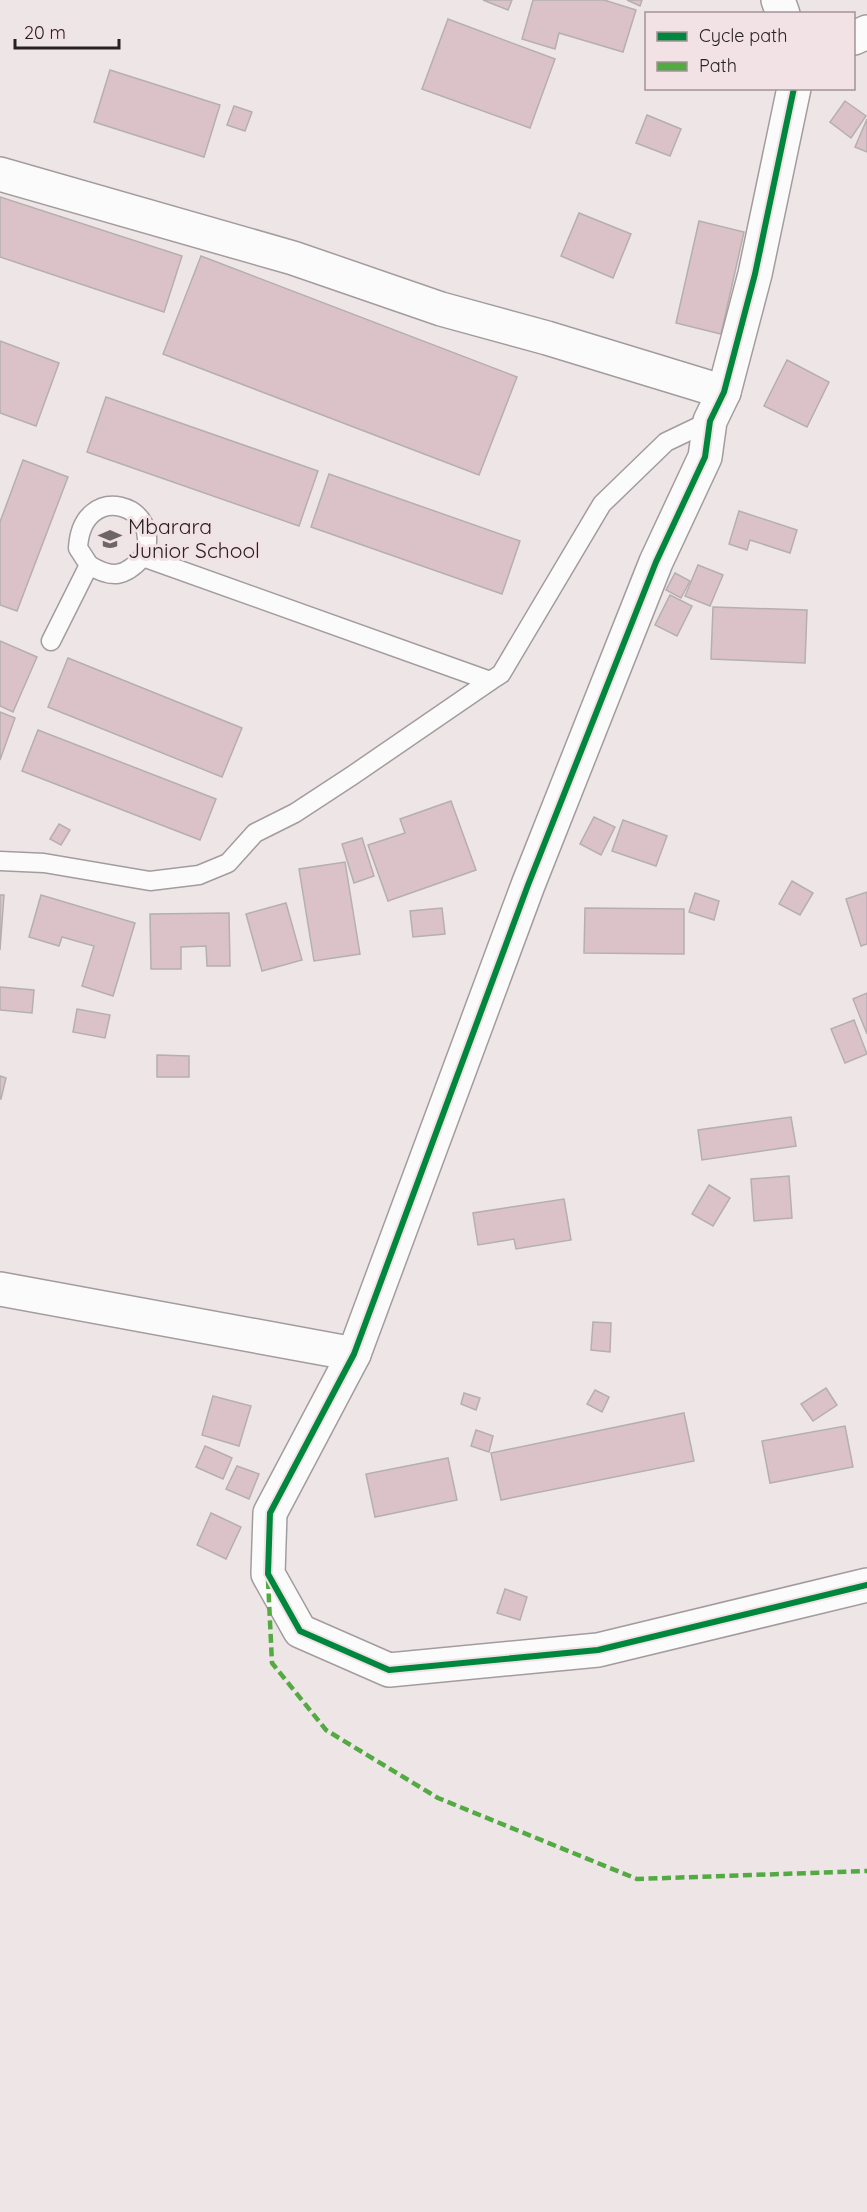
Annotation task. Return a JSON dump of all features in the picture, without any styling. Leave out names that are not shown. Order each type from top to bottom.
[{"type":"street","points":[[794,90],[754,274],[705,457],[656,562],[528,885],[354,1354],[270,1513],[268,1574],[300,1631],[389,1670],[598,1650],[867,1585]]},
{"type":"street","points":[[0,174],[293,258],[441,309],[547,338],[717,406]]},
{"type":"street","points":[[0,1289],[354,1354]]},
{"type":"lane","points":[[0,861],[44,863],[150,881],[199,875],[228,863],[255,833],[295,813],[353,776],[501,674],[546,602],[602,504],[666,442],[717,406]]},
{"type":"lane","points":[[119,505],[142,521],[148,539],[143,557],[134,567],[122,573],[102,573],[89,565],[78,548],[80,531],[88,516],[106,506],[119,505]]},
{"type":"lane","points":[[143,557],[490,681]]},
{"type":"lane","points":[[51,642],[89,565]]},
{"type":"building","points":[[483,0],[512,0],[508,10]]},
{"type":"building","points":[[533,0],[604,0],[636,10],[623,52],[559,33],[555,49],[522,39]]},
{"type":"building","points":[[627,0],[642,0],[640,6]]},
{"type":"building","points":[[448,19],[555,59],[530,128],[422,89]]},
{"type":"building","points":[[110,70],[220,105],[204,157],[94,122]]},
{"type":"building","points":[[845,101],[866,116],[851,138],[830,122]]},
{"type":"building","points":[[234,106],[252,112],[245,131],[227,125]]},
{"type":"building","points":[[647,115],[681,129],[670,156],[636,143]]},
{"type":"building","points":[[867,119],[867,152],[855,147]]},
{"type":"building","points":[[0,197],[182,256],[164,312],[0,257]]},
{"type":"building","points":[[579,213],[631,234],[613,278],[561,256]]},
{"type":"building","points":[[699,221],[744,232],[721,334],[676,323]]},
{"type":"building","points":[[201,256],[517,377],[479,475],[163,354]]},
{"type":"building","points":[[0,341],[59,363],[36,426],[0,413]]},
{"type":"building","points":[[787,360],[829,382],[807,427],[764,406]]},
{"type":"building","points":[[106,397],[318,471],[299,526],[87,452]]},
{"type":"building","points":[[23,460],[68,477],[17,611],[0,605],[0,522]]},
{"type":"building","points":[[329,474],[520,541],[502,594],[311,527]]},
{"type":"building","points":[[739,511],[797,530],[790,553],[750,540],[747,550],[729,544]]},
{"type":"building","points":[[698,565],[723,575],[710,606],[685,596]]},
{"type":"building","points":[[675,573],[690,581],[681,598],[666,590]]},
{"type":"building","points":[[670,595],[692,606],[677,636],[655,625]]},
{"type":"building","points":[[713,607],[807,610],[805,663],[711,659]]},
{"type":"building","points":[[0,641],[37,657],[13,712],[0,706]]},
{"type":"building","points":[[68,658],[242,728],[222,777],[48,707]]},
{"type":"building","points":[[0,712],[15,718],[0,760]]},
{"type":"building","points":[[38,730],[216,799],[200,840],[22,771]]},
{"type":"building","points":[[451,801],[476,870],[388,901],[368,845],[405,833],[400,819]]},
{"type":"building","points":[[594,817],[615,827],[601,855],[580,844]]},
{"type":"building","points":[[623,820],[667,836],[656,866],[612,851]]},
{"type":"building","points":[[59,824],[70,830],[61,845],[50,839]]},
{"type":"building","points":[[362,838],[374,876],[354,883],[342,844]]},
{"type":"building","points":[[345,862],[360,954],[314,961],[299,869]]},
{"type":"building","points":[[792,881],[813,893],[800,915],[779,904]]},
{"type":"building","points":[[867,892],[867,944],[861,946],[846,899]]},
{"type":"building","points":[[695,893],[719,901],[714,920],[689,912]]},
{"type":"building","points":[[0,895],[4,895],[0,950]]},
{"type":"building","points":[[41,895],[135,923],[113,996],[82,986],[94,946],[62,937],[59,946],[29,937]]},
{"type":"building","points":[[286,903],[302,960],[262,971],[246,914]]},
{"type":"building","points":[[442,908],[445,934],[413,937],[410,911]]},
{"type":"building","points":[[585,908],[684,909],[684,954],[584,953]]},
{"type":"building","points":[[229,913],[230,966],[207,966],[206,946],[181,947],[181,969],[151,969],[150,914]]},
{"type":"building","points":[[0,987],[34,990],[32,1013],[0,1010]]},
{"type":"building","points":[[867,993],[867,1034],[853,999]]},
{"type":"building","points":[[77,1009],[110,1015],[105,1038],[73,1032]]},
{"type":"building","points":[[854,1020],[867,1054],[845,1063],[831,1029]]},
{"type":"building","points":[[157,1055],[189,1056],[189,1077],[157,1077]]},
{"type":"building","points":[[0,1076],[6,1078],[1,1099],[0,1099]]},
{"type":"building","points":[[791,1117],[796,1146],[702,1160],[698,1130]]},
{"type":"building","points":[[789,1176],[792,1218],[754,1221],[751,1179]]},
{"type":"building","points":[[709,1185],[730,1198],[713,1226],[692,1214]]},
{"type":"building","points":[[564,1199],[571,1240],[516,1249],[514,1239],[478,1245],[473,1213]]},
{"type":"building","points":[[593,1322],[611,1323],[610,1352],[591,1350]]},
{"type":"building","points":[[826,1388],[837,1405],[813,1421],[801,1404]]},
{"type":"building","points":[[595,1390],[609,1397],[602,1412],[587,1404]]},
{"type":"building","points":[[464,1393],[480,1398],[476,1410],[461,1404]]},
{"type":"building","points":[[213,1396],[251,1406],[239,1446],[202,1435]]},
{"type":"building","points":[[684,1413],[694,1461],[501,1500],[491,1453]]},
{"type":"building","points":[[845,1426],[853,1467],[770,1483],[762,1441]]},
{"type":"building","points":[[476,1430],[493,1436],[489,1452],[471,1446]]},
{"type":"building","points":[[205,1446],[232,1458],[223,1479],[196,1467]]},
{"type":"building","points":[[448,1458],[457,1500],[375,1517],[366,1474]]},
{"type":"building","points":[[237,1466],[259,1474],[249,1499],[226,1489]]},
{"type":"building","points":[[211,1513],[241,1527],[226,1559],[197,1545]]},
{"type":"building","points":[[505,1589],[527,1597],[520,1620],[497,1613]]},
{"type":"marked path","points":[[268,1580],[272,1663],[326,1730],[438,1798],[637,1879],[867,1871]]},
{"type":"cycle path","points":[[794,90],[755,274],[724,392],[710,421],[705,457],[656,562],[528,885],[354,1354],[270,1513],[268,1574],[300,1631],[389,1670],[598,1650],[867,1585]]},
{"type":"place","name":"Mbarara Junior School","points":[[110,539]]}]
